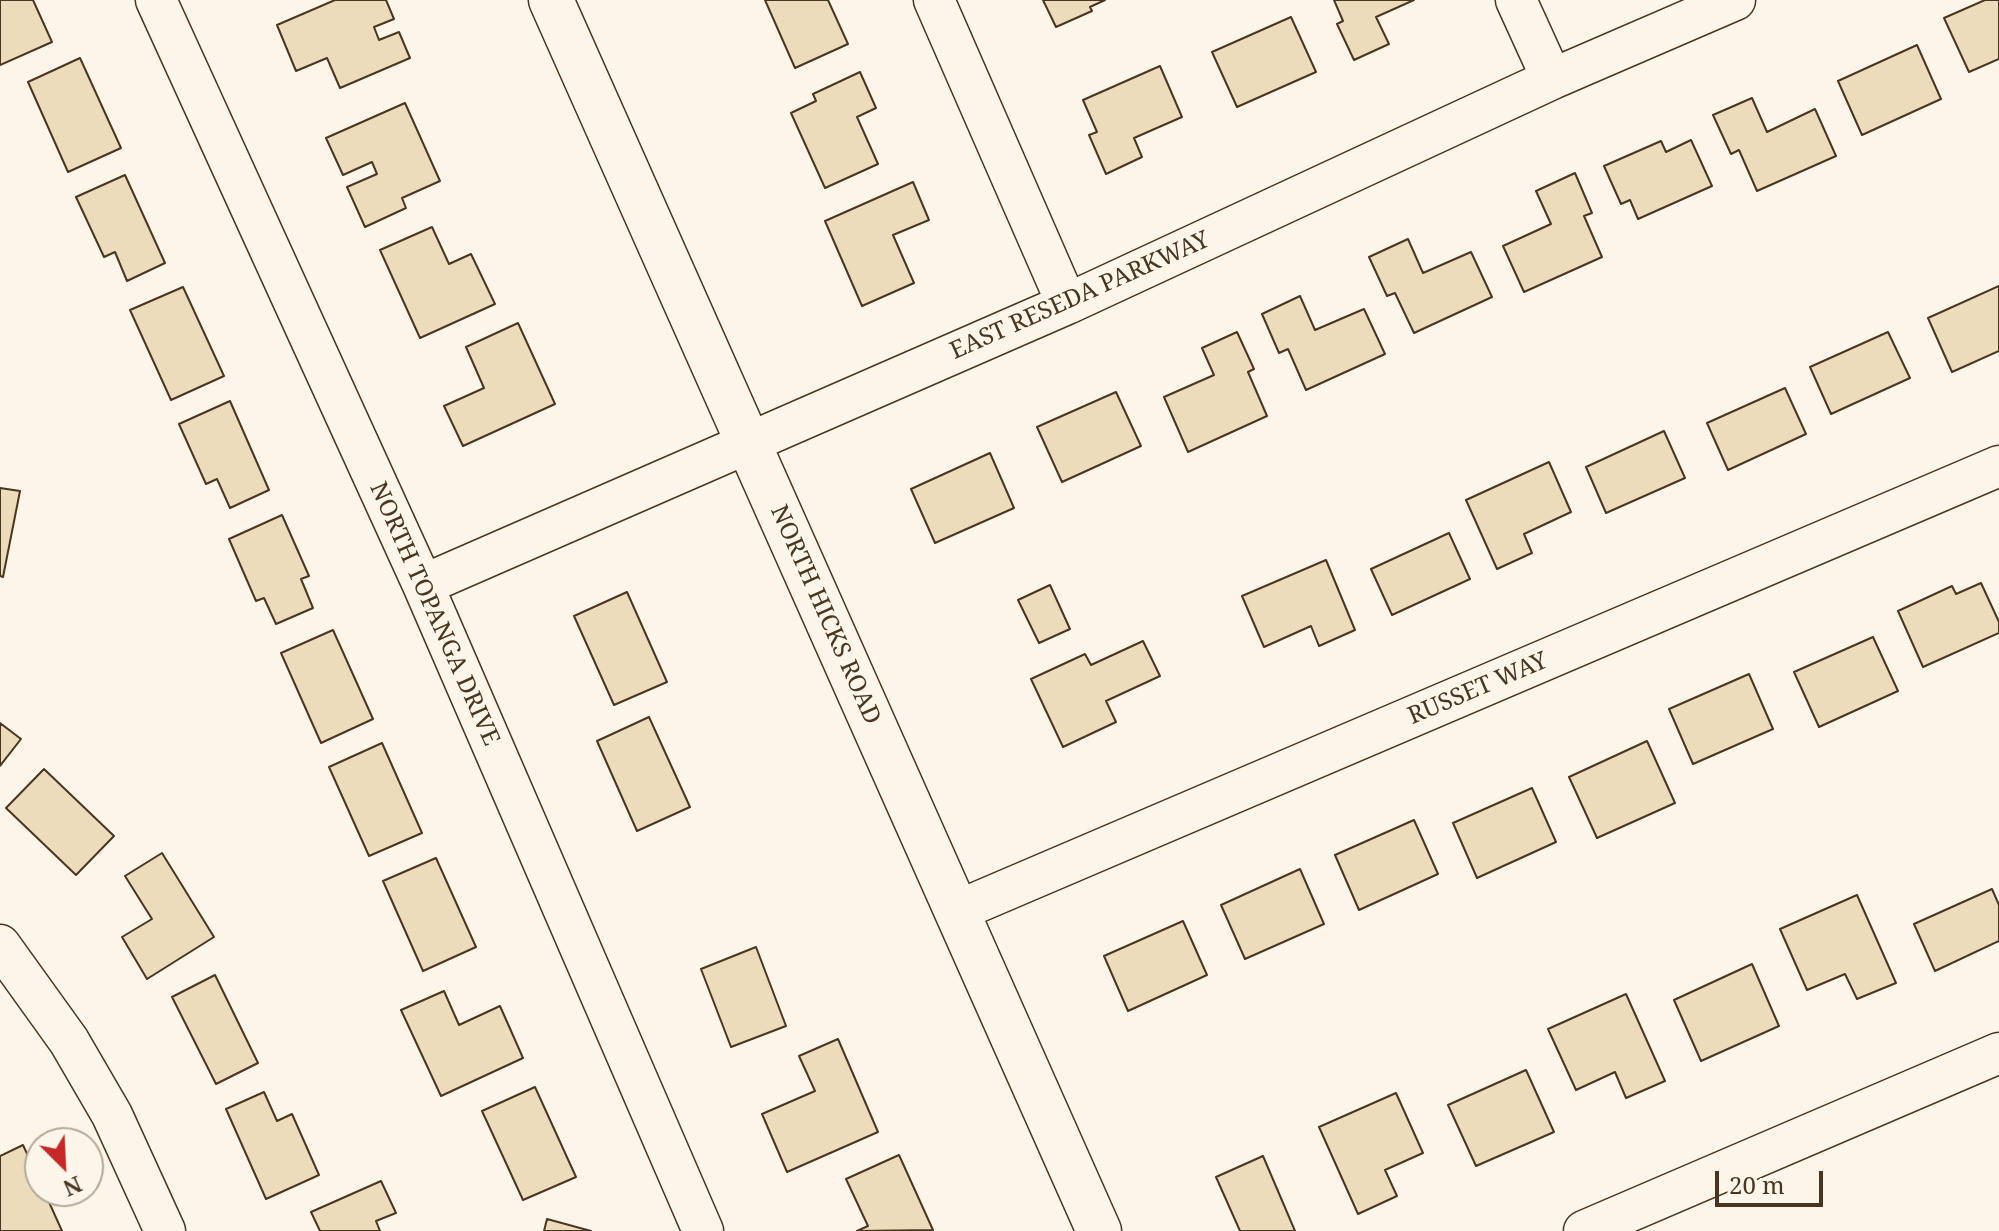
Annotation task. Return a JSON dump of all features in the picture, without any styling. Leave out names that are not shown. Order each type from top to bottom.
[{"type":"main road","name":"NORTH HICKS ROAD","points":[[551,0],[1099,1231]]},
{"type":"street","name":"NORTH TOPANGA DRIVE","points":[[156,0],[423,585],[703,1231]]},
{"type":"street","points":[[934,0],[1067,304]]},
{"type":"street","points":[[1516,0],[1552,79]]},
{"type":"street","name":"EAST RESEDA PARKWAY","points":[[423,585],[747,441],[1067,304],[1552,79],[1735,0]]},
{"type":"street","name":"RUSSET WAY","points":[[957,911],[1999,466]]},
{"type":"street","points":[[0,945],[69,1041],[112,1115],[165,1231]]},
{"type":"street","points":[[1584,1231],[1999,1053]]},
{"type":"building","points":[[0,0],[33,0],[52,42],[0,65]]},
{"type":"building","points":[[335,0],[386,0],[394,19],[374,27],[379,40],[399,32],[410,58],[340,88],[327,58],[296,71],[277,25]]},
{"type":"building","points":[[765,0],[828,0],[848,44],[795,68]]},
{"type":"building","points":[[1043,0],[1105,0],[1090,7],[1092,11],[1056,27]]},
{"type":"building","points":[[1334,0],[1414,0],[1376,17],[1389,44],[1354,60],[1337,24],[1343,21]]},
{"type":"building","points":[[1985,0],[1999,0],[1999,59],[1969,72],[1944,18]]},
{"type":"building","points":[[1291,17],[1316,72],[1237,107],[1212,52]]},
{"type":"building","points":[[1917,45],[1941,99],[1862,135],[1838,81]]},
{"type":"building","points":[[80,58],[121,148],[68,172],[28,82]]},
{"type":"building","points":[[1160,66],[1182,117],[1134,138],[1142,157],[1106,174],[1089,135],[1097,132],[1083,100]]},
{"type":"building","points":[[860,72],[876,108],[857,117],[878,164],[825,188],[791,113],[816,101],[813,94]]},
{"type":"building","points":[[1752,98],[1767,132],[1815,109],[1836,156],[1757,191],[1739,150],[1731,154],[1713,115]]},
{"type":"building","points":[[405,103],[440,181],[402,198],[406,208],[365,227],[347,187],[377,174],[372,162],[343,175],[326,138]]},
{"type":"building","points":[[1691,140],[1712,186],[1638,219],[1630,200],[1621,204],[1604,166],[1661,141],[1666,152]]},
{"type":"building","points":[[1575,173],[1592,213],[1584,216],[1602,257],[1524,292],[1503,246],[1551,224],[1536,191]]},
{"type":"building","points":[[125,175],[165,263],[127,281],[115,252],[104,257],[76,197]]},
{"type":"building","points":[[913,182],[929,220],[893,235],[914,283],[862,306],[825,221]]},
{"type":"building","points":[[432,227],[449,264],[471,254],[495,304],[420,338],[380,250]]},
{"type":"building","points":[[1408,239],[1423,273],[1471,252],[1492,297],[1414,333],[1395,293],[1387,296],[1369,257]]},
{"type":"building","points":[[1999,286],[1999,351],[1952,372],[1928,318]]},
{"type":"building","points":[[183,287],[224,376],[171,400],[130,310]]},
{"type":"building","points":[[1300,296],[1315,330],[1364,309],[1385,354],[1306,390],[1288,349],[1279,353],[1262,314]]},
{"type":"building","points":[[518,323],[555,404],[463,446],[444,406],[484,388],[466,347]]},
{"type":"building","points":[[1237,332],[1254,369],[1248,372],[1267,416],[1188,452],[1164,397],[1214,375],[1202,348]]},
{"type":"building","points":[[1888,332],[1910,378],[1831,414],[1810,367]]},
{"type":"building","points":[[1785,388],[1806,434],[1728,470],[1707,423]]},
{"type":"building","points":[[1116,392],[1141,446],[1062,482],[1037,427]]},
{"type":"building","points":[[230,401],[269,490],[230,508],[217,479],[206,484],[179,424]]},
{"type":"building","points":[[1664,431],[1685,478],[1606,513],[1586,467]]},
{"type":"building","points":[[990,453],[1014,508],[935,543],[911,489]]},
{"type":"building","points":[[1549,462],[1571,512],[1524,534],[1532,553],[1497,569],[1466,500]]},
{"type":"building","points":[[0,488],[20,491],[3,577],[0,576]]},
{"type":"building","points":[[282,515],[309,576],[301,579],[313,608],[276,624],[264,598],[256,601],[229,539]]},
{"type":"building","points":[[1449,533],[1470,579],[1392,615],[1371,569]]},
{"type":"building","points":[[1326,560],[1355,630],[1319,646],[1311,626],[1264,647],[1242,596]]},
{"type":"building","points":[[1981,583],[1999,622],[1999,633],[1923,667],[1898,611],[1952,586],[1956,594]]},
{"type":"building","points":[[1050,585],[1070,629],[1039,643],[1018,600]]},
{"type":"building","points":[[627,592],[667,682],[614,705],[574,616]]},
{"type":"building","points":[[333,630],[373,719],[321,743],[281,653]]},
{"type":"building","points":[[1873,637],[1898,691],[1819,727],[1794,672]]},
{"type":"building","points":[[1143,641],[1160,676],[1106,701],[1116,722],[1063,747],[1031,679],[1085,654],[1091,665]]},
{"type":"building","points":[[1749,674],[1773,729],[1693,764],[1669,709]]},
{"type":"building","points":[[649,717],[690,807],[637,831],[597,741]]},
{"type":"building","points":[[0,723],[21,739],[0,766]]},
{"type":"building","points":[[1647,741],[1675,803],[1597,838],[1569,777]]},
{"type":"building","points":[[382,743],[422,833],[369,856],[329,767]]},
{"type":"building","points":[[44,769],[114,836],[76,875],[6,808]]},
{"type":"building","points":[[1532,788],[1556,842],[1477,878],[1453,823]]},
{"type":"building","points":[[1414,820],[1438,874],[1359,910],[1335,855]]},
{"type":"building","points":[[162,853],[214,937],[147,979],[122,937],[152,919],[125,876]]},
{"type":"building","points":[[436,858],[476,947],[423,971],[383,881]]},
{"type":"building","points":[[1300,869],[1324,924],[1245,959],[1221,905]]},
{"type":"building","points":[[1992,889],[1999,905],[1999,941],[1935,971],[1914,924]]},
{"type":"building","points":[[1857,895],[1896,983],[1857,999],[1845,974],[1807,990],[1780,929]]},
{"type":"building","points":[[1183,921],[1207,975],[1128,1011],[1104,956]]},
{"type":"building","points":[[756,947],[786,1026],[731,1047],[701,969]]},
{"type":"building","points":[[1752,964],[1779,1026],[1701,1061],[1674,1000]]},
{"type":"building","points":[[215,975],[258,1063],[216,1084],[172,997]]},
{"type":"building","points":[[444,991],[459,1025],[500,1006],[523,1058],[441,1096],[401,1010]]},
{"type":"building","points":[[1626,994],[1665,1081],[1626,1098],[1615,1072],[1576,1090],[1548,1029]]},
{"type":"building","points":[[838,1039],[878,1132],[787,1172],[762,1114],[815,1091],[799,1056]]},
{"type":"building","points":[[1526,1070],[1554,1132],[1476,1166],[1448,1105]]},
{"type":"building","points":[[535,1087],[576,1177],[523,1200],[482,1111]]},
{"type":"building","points":[[264,1092],[277,1121],[292,1114],[319,1175],[266,1199],[226,1109]]},
{"type":"building","points":[[1396,1093],[1423,1153],[1385,1170],[1397,1196],[1358,1214],[1319,1127]]},
{"type":"building","points":[[23,1145],[24,1207],[51,1207],[62,1231],[0,1231],[0,1156]]},
{"type":"building","points":[[899,1155],[933,1230],[857,1231],[868,1226],[846,1179]]},
{"type":"building","points":[[1263,1156],[1295,1231],[1240,1231],[1216,1177]]},
{"type":"building","points":[[381,1181],[396,1213],[376,1221],[380,1231],[320,1231],[311,1212]]},
{"type":"building","points":[[547,1219],[591,1231],[544,1231]]}]
